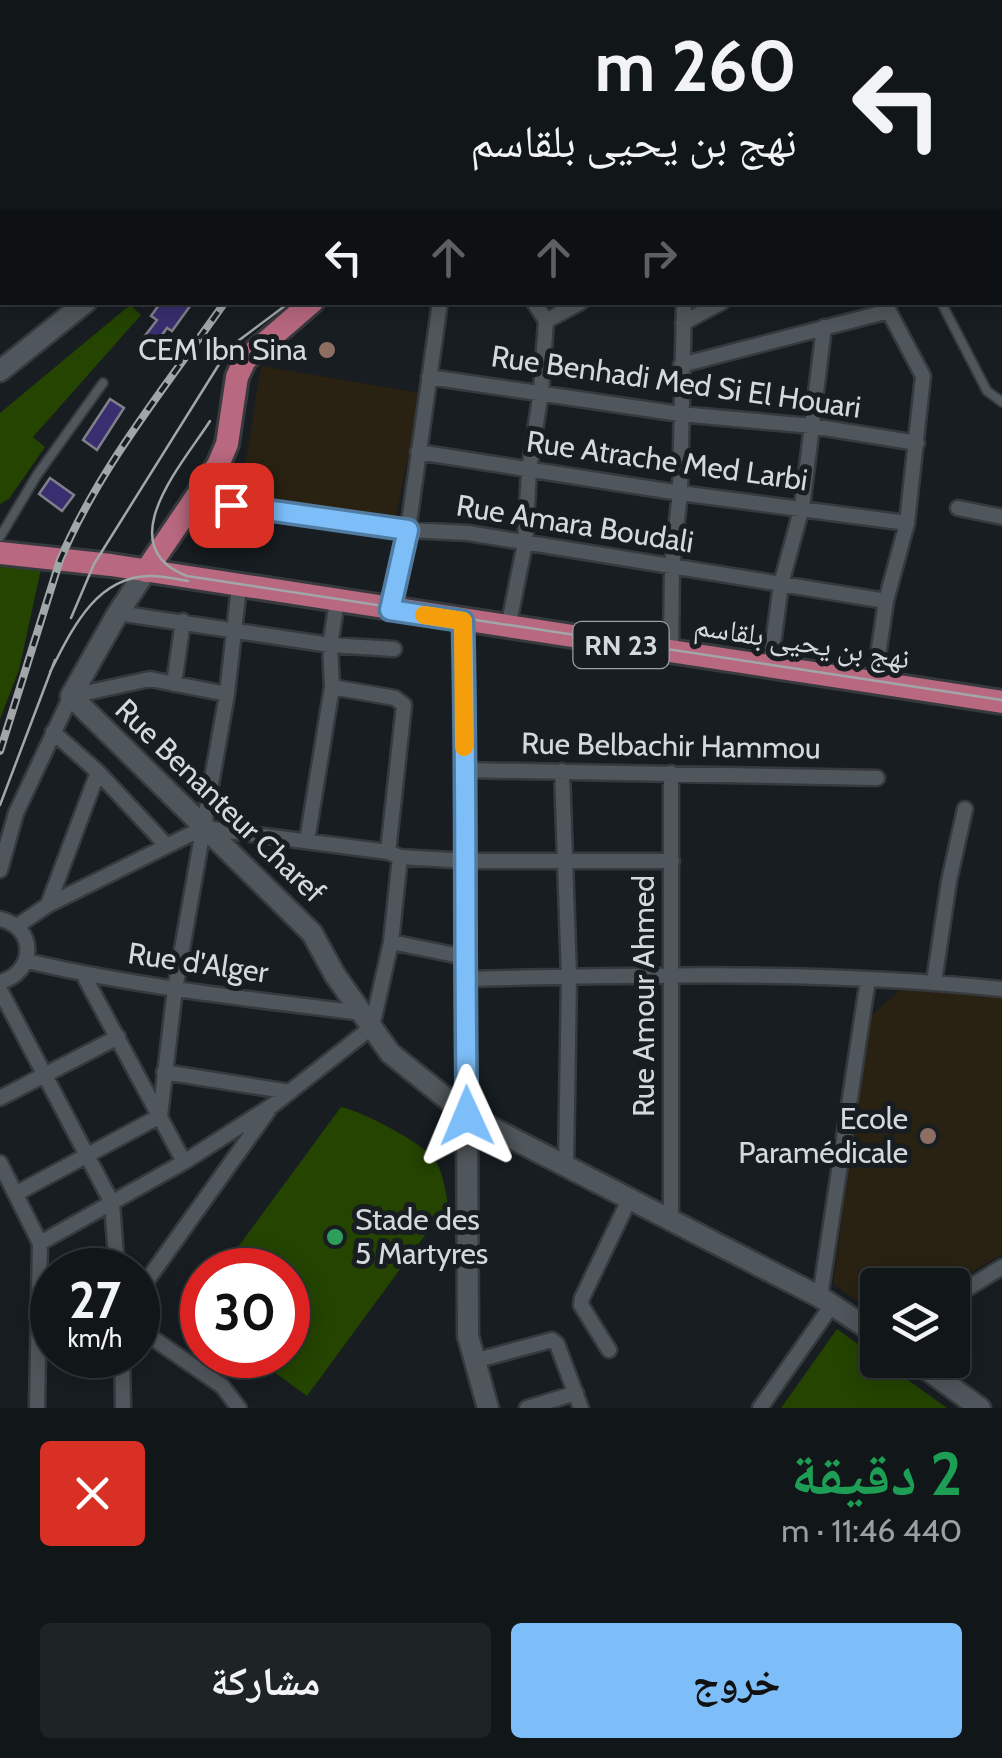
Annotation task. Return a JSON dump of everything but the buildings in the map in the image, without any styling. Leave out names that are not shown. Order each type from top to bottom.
[{"type":"main road","points":[[0,371],[82,305]]},
{"type":"main road","points":[[146,571],[218,465],[227,444],[240,367],[252,352],[308,305]]},
{"type":"main road","name":"نهج بن يحيى بلقاسم","points":[[0,552],[1002,702]]},
{"type":"main road","name":"Rue Benanteur Charef","points":[[146,571],[71,696],[312,933],[390,1053],[467,1116],[670,1219],[860,1323]]},
{"type":"main road","points":[[467,1116],[468,1336],[488,1408]]},
{"type":"main road","points":[[939,1378],[980,1408]]},
{"type":"street","points":[[390,610],[408,530],[440,305]]},
{"type":"street","points":[[508,628],[524,543],[529,470],[541,392],[546,321],[536,305]]},
{"type":"street","points":[[546,321],[575,305]]},
{"type":"street","points":[[671,652],[672,566],[680,493],[684,305]]},
{"type":"street","points":[[683,324],[717,305]]},
{"type":"street","points":[[681,365],[886,307],[923,376],[907,523],[886,601],[874,683]]},
{"type":"street","points":[[770,667],[781,584],[802,507],[824,327]]},
{"type":"street","name":"Rue Benhadi Med Si El Houari","points":[[428,378],[680,414],[812,426],[916,443]]},
{"type":"street","name":"Rue Atrache Med Larbi","points":[[418,452],[907,523]]},
{"type":"street","name":"Rue Amara Boudali","points":[[195,500],[408,530],[468,533],[886,601]]},
{"type":"street","points":[[958,508],[1002,517]]},
{"type":"street","points":[[160,1116],[174,989],[227,694],[239,587]]},
{"type":"street","points":[[306,841],[332,687],[330,645],[337,602]]},
{"type":"street","points":[[118,613],[330,645],[394,649]]},
{"type":"street","points":[[174,684],[183,621]]},
{"type":"street","points":[[463,621],[463,770],[468,861],[467,1116]]},
{"type":"street","points":[[0,870],[16,813],[71,696],[150,679],[227,694]]},
{"type":"street","points":[[40,1243],[184,1162],[273,1104],[368,1020],[391,942],[404,706],[395,698],[332,687]]},
{"type":"street","points":[[53,732],[98,772],[167,846]]},
{"type":"street","name":"Rue Belbachir Hammou","points":[[463,770],[877,778]]},
{"type":"street","points":[[562,771],[568,977],[566,1168]]},
{"type":"street","points":[[48,905],[98,772]]},
{"type":"street","name":"Rue Amour Ahmed","points":[[670,1219],[671,773]]},
{"type":"street","points":[[934,982],[949,881],[965,809]]},
{"type":"street","points":[[17,926],[48,905],[203,828],[468,861],[672,861]]},
{"type":"street","points":[[0,919],[17,926],[27,942],[27,961],[0,986],[112,1203],[115,1248]]},
{"type":"street","points":[[391,942],[465,956]]},
{"type":"street","name":"Rue d'Alger","points":[[27,961],[83,974],[368,1020]]},
{"type":"street","points":[[83,974],[184,1162]]},
{"type":"street","points":[[465,979],[868,979],[1002,989]]},
{"type":"street","points":[[760,1408],[826,1301],[868,979]]},
{"type":"street","points":[[0,1098],[118,1037]]},
{"type":"street","points":[[164,1072],[290,1092]]},
{"type":"street","points":[[160,1262],[273,1104]]},
{"type":"street","points":[[17,1193],[160,1116]]},
{"type":"street","points":[[0,1163],[40,1243],[38,1408]]},
{"type":"street","points":[[608,1350],[581,1305],[582,1298],[630,1198]]},
{"type":"street","points":[[970,1287],[1002,1267]]},
{"type":"street","points":[[474,1361],[552,1340],[557,1344],[578,1400],[527,1408]]},
{"type":"street","points":[[160,1343],[222,1386],[240,1408]]},
{"type":"street","points":[[122,1378],[123,1408]]},
{"type":"lane","points":[[943,305],[987,391],[1002,402]]},
{"type":"lane","points":[[0,537],[37,476],[103,383]]},
{"type":"shaded area","points":[[261,366],[421,393],[395,522],[240,497]]},
{"type":"shaded area","name":"Ecole Paramédicale","points":[[900,990],[955,991],[1002,998],[1002,1254],[970,1274],[970,1268],[860,1268],[860,1303],[833,1284],[869,1018]]},
{"type":"green space","points":[[130,305],[141,315],[33,437],[45,447],[9,499],[0,504],[0,413]]},
{"type":"green space","points":[[0,564],[41,569],[19,670],[0,719]]},
{"type":"green space","name":"Stade des 5 Martyres","points":[[341,1107],[416,1143],[439,1168],[448,1204],[307,1396],[282,1378],[310,1378],[310,1248],[237,1248]]},
{"type":"green space","points":[[837,1329],[860,1346],[860,1378],[905,1378],[947,1408],[781,1408]]},
{"type":"tram line","points":[[71,618],[94,564],[223,358],[238,341],[286,305]]},
{"type":"tram line","points":[[210,421],[170,480],[153,525],[154,545],[164,562],[187,576],[1002,700]]},
{"type":"tram line","points":[[50,672],[76,625],[113,586],[148,576],[188,581]]},
{"type":"tram line","points":[[0,805],[55,660]]},
{"type":"railway","points":[[0,751],[60,560],[76,525],[136,427],[223,305]]},
{"type":"slow traffic","points":[[424,615],[463,621],[464,747]]},
{"type":"place","name":"CEM Ibn Sina","points":[[327,350]]},
{"type":"place","name":"Ecole Paramédicale","points":[[928,1136]]},
{"type":"place","name":"Stade des 5 Martyres","points":[[335,1237]]},
{"type":"route","points":[[231,505],[408,530],[390,610],[463,621],[463,770],[468,861],[467,1116]]}]
